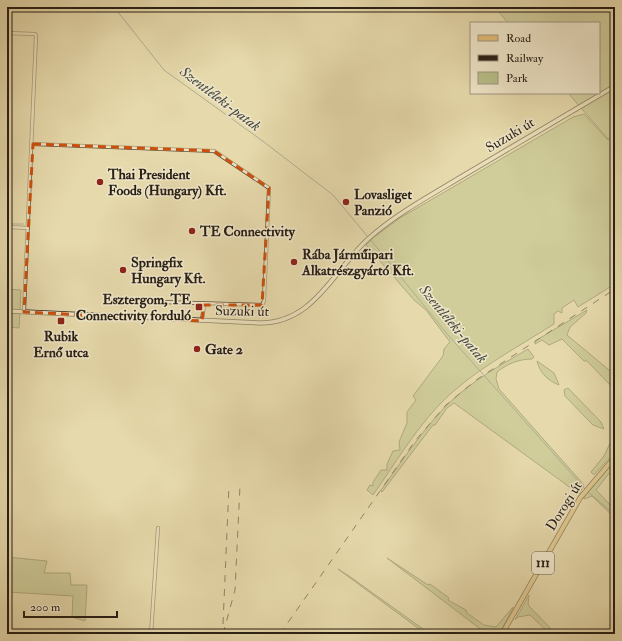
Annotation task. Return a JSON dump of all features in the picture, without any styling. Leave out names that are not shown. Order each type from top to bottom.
[{"type":"main road","name":"Suzuki út","points":[[7,311],[202,321],[268,323],[281,321],[294,316],[316,300],[372,235],[407,210],[615,86]]},
{"type":"main road","name":"Dorogi út","points":[[502,634],[586,490],[615,457]]},
{"type":"street","points":[[7,33],[35,34],[36,36],[33,144],[24,312]]},
{"type":"street","points":[[33,144],[214,151],[269,188],[264,301],[262,305],[126,301]]},
{"type":"street","points":[[7,227],[28,228]]},
{"type":"street","points":[[202,321],[204,304]]},
{"type":"street","points":[[151,634],[158,528]]},
{"type":"highlighted area","points":[[33,144],[214,151],[269,188],[262,305],[204,305],[202,321],[24,312]]},
{"type":"green space","points":[[495,7],[615,7],[615,135],[608,139],[569,94],[600,94],[600,22],[507,22]]},
{"type":"green space","points":[[584,114],[608,140],[615,136],[615,284],[578,307],[574,300],[562,308],[562,313],[558,311],[554,314],[554,324],[464,382],[438,406],[420,427],[373,495],[367,490],[370,485],[373,486],[373,482],[381,470],[387,470],[387,464],[393,451],[400,450],[399,442],[407,423],[407,412],[416,400],[413,396],[443,356],[444,349],[450,342],[426,310],[414,300],[366,245],[374,237],[400,218],[573,117]]},
{"type":"green space","points":[[7,289],[21,290],[19,328],[7,327]]},
{"type":"green space","points":[[587,310],[586,313],[570,327],[567,335],[615,375],[615,390],[587,361],[584,361],[562,339],[549,345],[542,340],[535,344],[535,341]]},
{"type":"green space","points":[[528,349],[534,357],[532,359],[513,362],[497,372],[496,379],[499,389],[584,485],[579,494],[454,403],[447,408],[435,425],[433,425],[382,492],[381,490],[413,445],[430,423],[449,403],[477,380]]},
{"type":"green space","points":[[537,361],[554,373],[559,385],[545,376]]},
{"type":"green space","points":[[568,388],[601,422],[604,429],[593,425],[565,396],[564,390]]},
{"type":"green space","points":[[613,437],[615,439],[615,452],[594,475],[591,472],[604,456]]},
{"type":"green space","points":[[615,460],[615,466],[596,490],[615,510],[615,518],[592,496],[584,499],[584,497]]},
{"type":"green space","points":[[7,557],[47,561],[44,573],[70,573],[71,585],[87,585],[85,621],[72,617],[73,596],[7,592]]},
{"type":"green space","points":[[387,558],[428,585],[430,584],[449,598],[448,600],[466,610],[467,613],[484,625],[496,627],[513,608],[499,634],[487,634]]},
{"type":"green space","points":[[338,569],[349,576],[430,634],[426,634]]},
{"type":"green space","points":[[529,595],[528,605],[556,634],[550,634],[530,615],[518,617],[515,620]]},
{"type":"waterway","name":"Szentléleki-patak","points":[[114,7],[164,70],[264,142],[333,195],[368,237]]},
{"type":"waterway","points":[[7,224],[23,224]]},
{"type":"waterway","name":"Szentléleki-patak","points":[[370,239],[448,335],[586,490]]},
{"type":"waterway","name":"Szentléleki-patak","points":[[588,492],[615,515]]},
{"type":"railway","points":[[280,634],[415,441],[446,405],[476,380],[615,289]]},
{"type":"railway","points":[[223,624],[229,485]]},
{"type":"railway","points":[[223,634],[235,590],[240,486]]},
{"type":"place","name":"Thai President Foods (Hungary) Kft.","points":[[100,182]]},
{"type":"place","name":"Lovasliget Panzió","points":[[346,202]]},
{"type":"place","name":"TE Connectivity","points":[[192,231]]},
{"type":"place","name":"Rába Járműipari Alkatrészgyártó Kft.","points":[[294,262]]},
{"type":"place","name":"Springfix Hungary Kft.","points":[[123,270]]},
{"type":"place","name":"Esztergom, TE Connectivity forduló","points":[[199,307]]},
{"type":"place","name":"Rubik Ernő utca","points":[[61,321]]},
{"type":"place","name":"Gate 2","points":[[197,349]]}]
